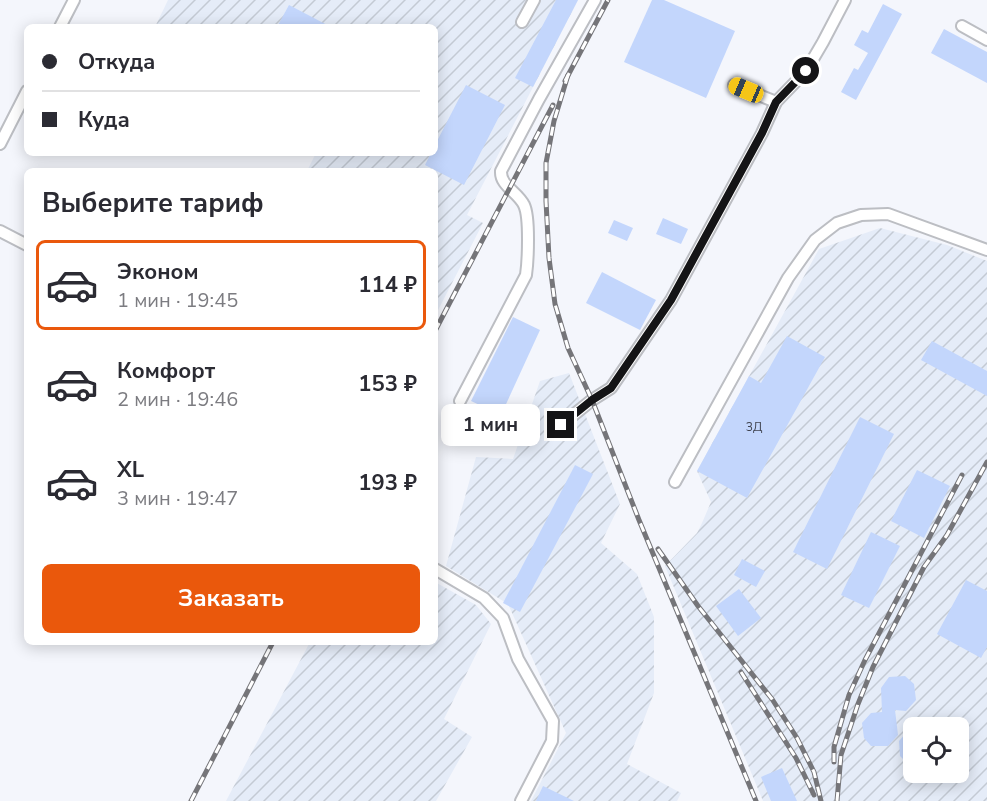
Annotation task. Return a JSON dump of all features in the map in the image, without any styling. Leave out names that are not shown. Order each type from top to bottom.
[{"type":"street","points":[[62,24],[74,0]]},
{"type":"street","points":[[522,22],[534,0]]},
{"type":"street","points":[[460,401],[526,275],[528,264],[524,205],[504,183],[501,171],[595,0]]},
{"type":"street","points":[[561,425],[611,388],[671,300],[762,133],[776,102],[806,71],[845,0]]},
{"type":"street","points":[[962,26],[987,40]]},
{"type":"street","points":[[734,85],[776,102]]},
{"type":"street","points":[[0,144],[24,98]]},
{"type":"street","points":[[675,482],[788,278],[815,240],[837,223],[861,215],[888,214],[987,250]]},
{"type":"street","points":[[0,231],[24,243]]},
{"type":"street","points":[[438,571],[484,598],[503,618],[518,659],[553,721],[552,741],[521,801]]},
{"type":"shaded area","points":[[168,0],[578,0],[467,215],[483,223],[438,310],[438,168],[308,168],[314,156],[438,156],[438,24],[156,24]]},
{"type":"shaded area","points":[[880,228],[947,245],[987,261],[987,801],[763,801],[665,566],[697,533],[711,502],[697,471],[819,249]]},
{"type":"shaded area","points":[[569,373],[620,504],[601,543],[637,574],[654,617],[654,693],[627,764],[681,793],[677,801],[531,801],[566,733],[508,604],[446,566],[476,457],[513,459],[540,381]]},
{"type":"shaded area","points":[[438,584],[476,605],[491,624],[444,719],[472,737],[436,801],[226,801],[308,645],[438,645]]},
{"type":"building","points":[[556,0],[578,0],[533,87],[515,78]]},
{"type":"building","points":[[652,0],[664,0],[735,31],[706,98],[624,62]]},
{"type":"building","points":[[883,4],[902,14],[856,100],[841,92],[854,68],[858,70],[868,53],[854,45],[862,30],[868,33]]},
{"type":"building","points":[[289,5],[325,24],[279,24]]},
{"type":"building","points":[[944,29],[987,52],[987,83],[931,53]]},
{"type":"building","points":[[466,85],[505,105],[464,185],[438,172],[438,168],[425,165],[430,156],[438,156],[438,139]]},
{"type":"building","points":[[663,218],[688,229],[681,244],[656,234]]},
{"type":"building","points":[[614,220],[633,228],[627,241],[608,233]]},
{"type":"building","points":[[602,272],[656,300],[640,330],[586,303]]},
{"type":"building","points":[[513,317],[540,330],[501,415],[471,401]]},
{"type":"building","points":[[787,336],[825,357],[747,498],[697,471],[749,376],[761,383]]},
{"type":"building","points":[[932,341],[987,371],[987,396],[921,360]]},
{"type":"building","points":[[860,417],[894,434],[827,569],[793,552]]},
{"type":"building","points":[[575,465],[593,474],[520,612],[503,603]]},
{"type":"building","points":[[917,470],[950,486],[924,538],[891,521]]},
{"type":"building","points":[[871,532],[900,546],[869,608],[841,595]]},
{"type":"building","points":[[742,559],[765,571],[756,587],[734,575]]},
{"type":"building","points":[[966,580],[987,591],[987,647],[981,658],[937,634]]},
{"type":"building","points":[[739,589],[761,618],[738,636],[716,606]]},
{"type":"building","points":[[905,676],[914,684],[916,700],[906,711],[895,710],[898,735],[888,746],[871,746],[864,738],[862,723],[871,713],[882,712],[881,688],[889,677]]},
{"type":"building","points":[[903,736],[903,759],[900,756],[899,741]]},
{"type":"building","points":[[782,768],[797,801],[771,801],[761,777]]},
{"type":"building","points":[[543,786],[574,801],[536,801]]},
{"type":"railway","points":[[565,81],[608,0]]},
{"type":"railway","points":[[568,75],[554,121],[546,163],[549,258],[555,304],[568,348],[592,400],[639,520],[756,801]]},
{"type":"railway","points":[[438,325],[553,105]]},
{"type":"railway","points":[[837,801],[841,755],[873,667],[924,567],[947,535],[987,462]]},
{"type":"railway","points":[[834,762],[834,747],[849,695],[962,475]]},
{"type":"railway","points":[[658,549],[698,606],[772,699],[797,738],[814,772],[821,801]]},
{"type":"railway","points":[[191,801],[271,645]]},
{"type":"railway","points":[[741,672],[796,758],[814,795]]},
{"type":"route","points":[[561,425],[611,388],[671,300],[762,133],[776,102],[806,71]]}]
